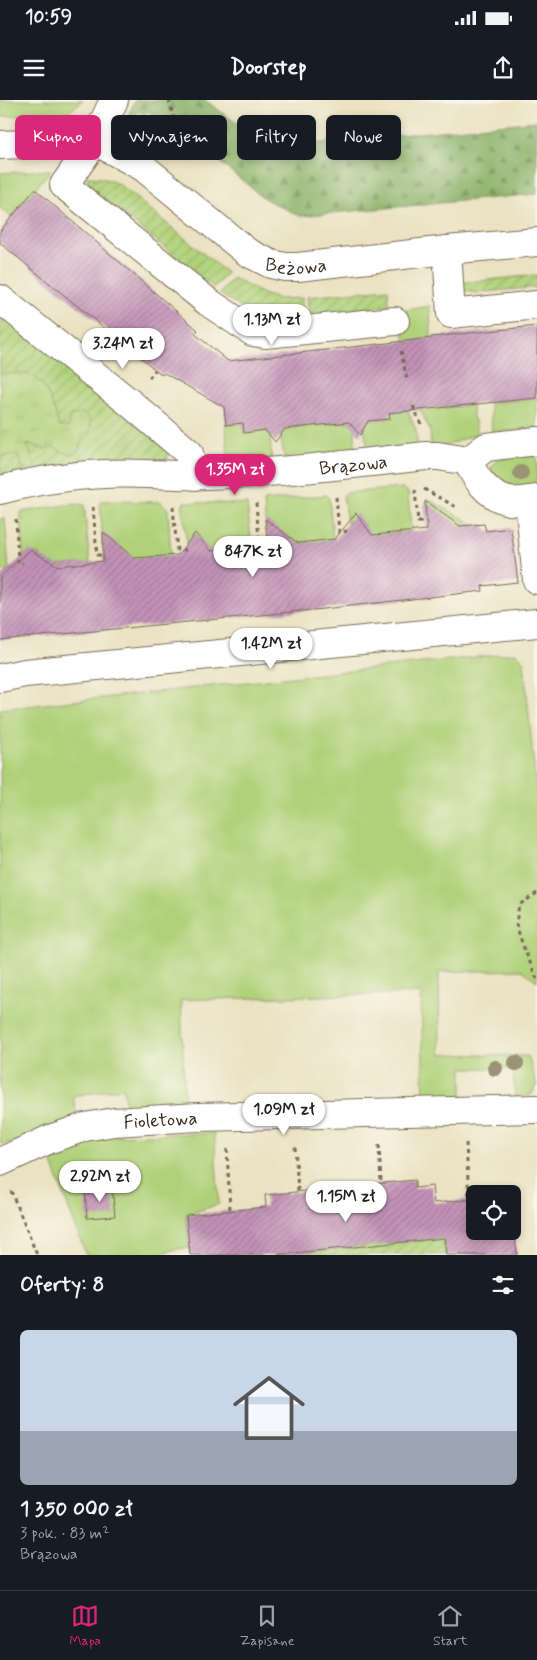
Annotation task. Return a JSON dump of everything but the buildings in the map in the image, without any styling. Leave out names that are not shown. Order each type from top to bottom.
[{"type":"street","points":[[101,128],[114,100]]},
{"type":"street","points":[[0,145],[15,144]]},
{"type":"street","name":"Beżowa","points":[[101,144],[143,167],[248,252],[271,264],[285,268],[537,242]]},
{"type":"street","points":[[82,160],[64,185],[208,302],[254,332],[266,334],[395,321]]},
{"type":"street","points":[[446,250],[451,314],[537,305]]},
{"type":"street","points":[[0,299],[189,453],[194,476]]},
{"type":"street","points":[[537,441],[486,447],[468,461],[477,478],[493,494],[506,501],[533,500],[537,580]]},
{"type":"street","name":"Brązowa","points":[[0,490],[34,482],[83,476],[145,473],[194,476],[242,474],[426,456],[468,461]]},
{"type":"street","points":[[0,678],[25,673],[537,622]]},
{"type":"street","name":"Fioletowa","points":[[0,1162],[50,1139],[85,1127],[114,1122],[226,1116],[537,1109]]},
{"type":"path","points":[[169,100],[173,115]]},
{"type":"path","points":[[413,406],[423,428]]},
{"type":"path","points":[[414,484],[418,522],[426,522]]},
{"type":"path","points":[[423,488],[463,511]]},
{"type":"path","points":[[336,491],[339,532],[347,531]]},
{"type":"path","points":[[172,499],[177,550],[187,550]]},
{"type":"path","points":[[93,504],[97,556],[103,555]]},
{"type":"path","points":[[257,508],[259,540],[267,539]]},
{"type":"path","points":[[16,516],[18,562],[23,562]]},
{"type":"path","points":[[537,892],[519,905],[516,924],[537,979]]},
{"type":"path","points":[[464,1110],[469,1185]]},
{"type":"path","points":[[298,1191],[295,1144],[313,1143],[311,1114]]},
{"type":"path","points":[[226,1116],[230,1210]]},
{"type":"path","points":[[10,1187],[37,1255]]},
{"type":"green space","points":[[0,100],[83,100],[70,111],[58,115],[45,115],[45,113],[0,117]]},
{"type":"green space","points":[[135,100],[205,100],[226,115],[153,115],[148,111],[144,115],[139,111],[136,115],[128,115]]},
{"type":"green space","points":[[227,116],[237,123],[237,160],[316,160],[316,143],[326,142],[326,160],[401,160],[401,135],[537,121],[537,194],[300,216],[265,199],[217,160],[227,160]]},
{"type":"green space","points":[[51,170],[11,217],[0,208],[0,173]]},
{"type":"green space","points":[[87,177],[96,177],[120,185],[227,273],[214,288],[89,186]]},
{"type":"green space","points":[[537,275],[537,287],[475,293],[463,290],[459,283]]},
{"type":"green space","points":[[233,278],[263,294],[279,299],[302,298],[303,315],[258,318],[220,294]]},
{"type":"green space","points":[[388,289],[389,306],[309,314],[307,297]]},
{"type":"green space","points":[[430,306],[431,337],[439,408],[472,405],[477,434],[444,446],[431,446],[430,430],[417,403],[401,311]]},
{"type":"green space","points":[[0,313],[169,452],[166,463],[38,473],[27,444],[45,449],[52,446],[67,453],[75,453],[80,447],[82,435],[90,432],[91,425],[89,417],[82,413],[70,416],[69,427],[59,426],[46,390],[36,378],[24,374],[0,374]]},
{"type":"green space","points":[[0,353],[148,440],[0,476]]},
{"type":"green space","points":[[537,398],[537,428],[492,433],[490,403]]},
{"type":"green space","points":[[406,407],[416,430],[418,450],[369,453],[365,432],[367,421],[383,412]]},
{"type":"green space","points":[[304,418],[328,424],[349,422],[355,428],[355,455],[285,460],[280,435],[285,429],[305,427]]},
{"type":"green space","points":[[243,423],[244,433],[265,430],[270,436],[272,462],[236,465],[235,459],[228,458],[226,425]]},
{"type":"green space","points":[[18,455],[25,475],[0,483],[0,457]]},
{"type":"green space","points":[[537,455],[537,479],[532,489],[506,489],[494,480],[491,468],[498,459]]},
{"type":"green space","points":[[402,488],[408,492],[411,531],[364,536],[355,519],[347,524],[343,496],[346,493]]},
{"type":"green space","points":[[326,495],[329,498],[333,540],[284,544],[283,532],[274,528],[266,532],[264,501]]},
{"type":"green space","points":[[429,499],[475,525],[446,528],[426,515],[425,505]]},
{"type":"green space","points":[[100,502],[161,502],[168,509],[171,557],[121,559],[103,548]]},
{"type":"green space","points":[[184,502],[247,504],[252,547],[204,554],[203,542],[201,540],[193,538],[187,544],[182,505]]},
{"type":"green space","points":[[72,504],[84,505],[90,563],[42,567],[40,555],[30,552],[23,557],[21,512]]},
{"type":"green space","points":[[5,518],[9,570],[0,571],[0,519]]},
{"type":"green space","points":[[514,653],[519,655],[524,662],[537,798],[537,981],[522,970],[439,972],[440,1054],[528,1056],[537,1086],[531,1095],[515,1097],[513,1069],[462,1068],[462,1097],[424,1100],[421,993],[181,1000],[185,1107],[127,1111],[123,1088],[73,1096],[78,1120],[18,1142],[1,1144],[0,709]]},
{"type":"green space","points":[[214,1133],[219,1204],[186,1215],[190,1248],[176,1249],[155,1255],[86,1255],[52,1163],[65,1148],[112,1136]]},
{"type":"green space","points":[[444,1238],[446,1255],[274,1255]]}]
